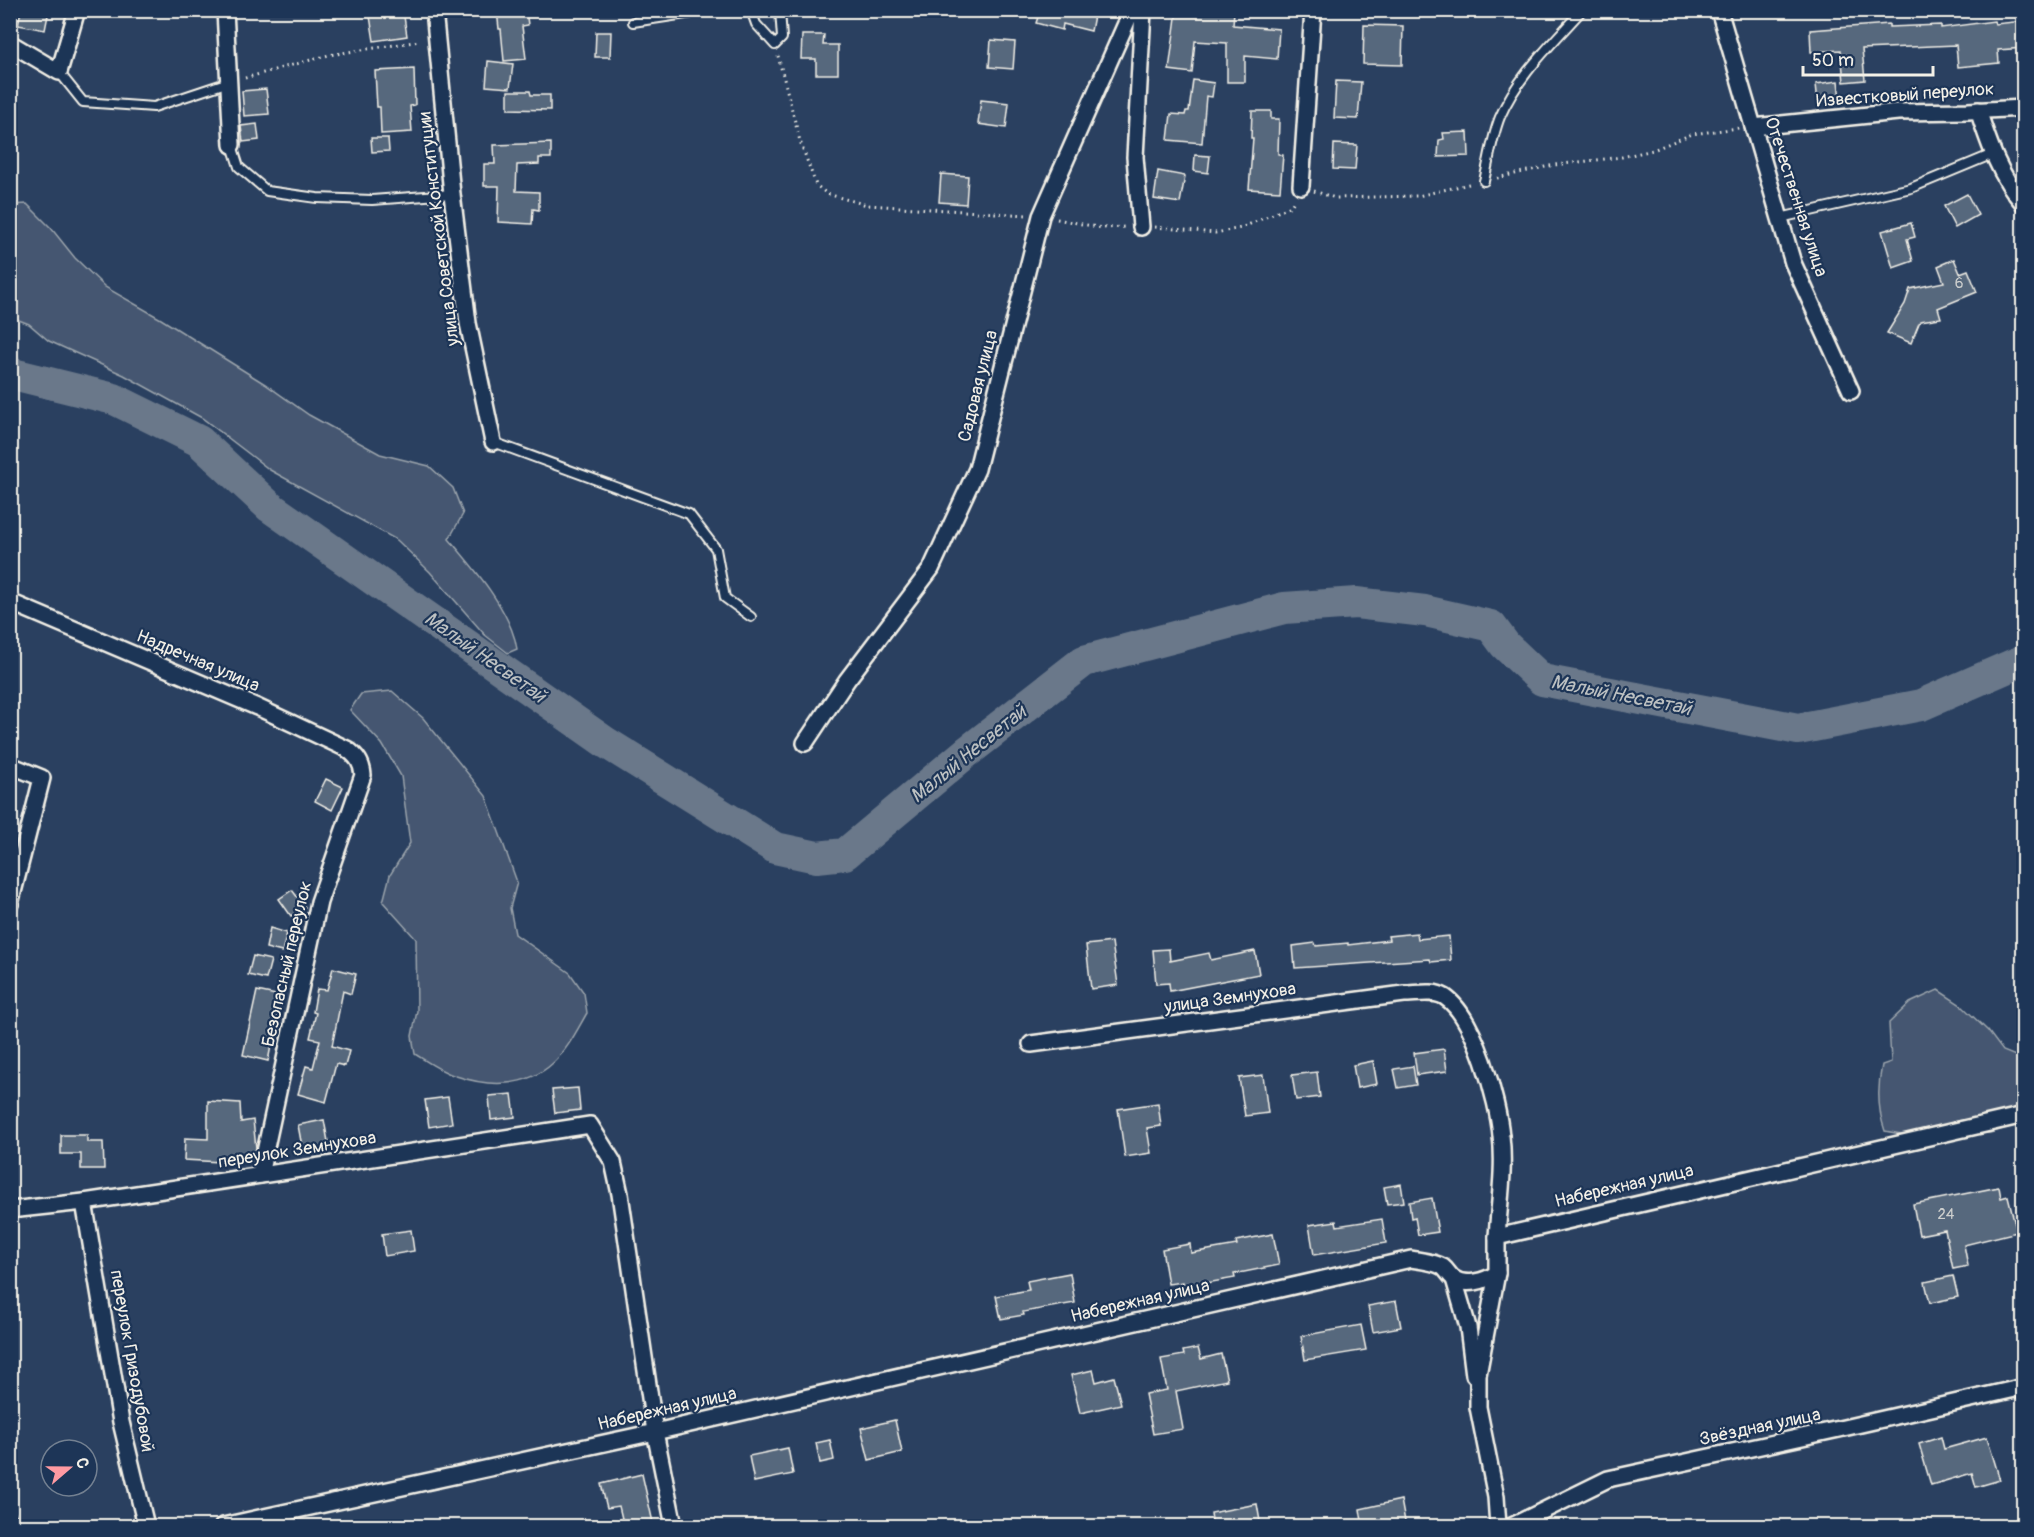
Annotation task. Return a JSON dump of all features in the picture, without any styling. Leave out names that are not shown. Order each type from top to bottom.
[{"type":"street","points":[[10,43],[59,72],[77,10]]},
{"type":"street","points":[[225,10],[232,145]]},
{"type":"street","name":"улица Советской Конституции","points":[[434,10],[452,194],[468,323],[493,442]]},
{"type":"street","name":"Садовая улица","points":[[805,743],[847,680],[931,569],[977,469],[1041,216],[1132,10]]},
{"type":"street","points":[[1141,227],[1135,157],[1143,10]]},
{"type":"street","points":[[1301,186],[1313,10]]},
{"type":"street","name":"Отечественная улица","points":[[1719,10],[1793,263],[1851,391]]},
{"type":"street","name":"Известковый переулок","points":[[1753,127],[1898,112],[2024,108]]},
{"type":"street","points":[[1978,110],[1993,154],[2013,191],[2024,204]]},
{"type":"street","name":"Надречная улица","points":[[10,602],[257,707],[347,749],[356,755],[362,766]]},
{"type":"street","points":[[10,765],[42,778],[10,904]]},
{"type":"street","name":"Безопасный переулок","points":[[260,1175],[319,902],[363,775],[362,766]]},
{"type":"street","name":"улица Земнухова","points":[[1031,1044],[1404,994],[1435,993],[1445,997],[1469,1026],[1479,1048],[1495,1101],[1502,1137],[1497,1237]]},
{"type":"street","name":"Набережная улица","points":[[1497,1237],[2024,1115]]},
{"type":"street","name":"переулок Земнухова","points":[[10,1210],[84,1202],[590,1125],[613,1162],[620,1194],[655,1432]]},
{"type":"street","name":"переулок Гризодубовой","points":[[84,1202],[121,1422],[146,1527]]},
{"type":"street","points":[[1478,1407],[1479,1375],[1497,1273],[1497,1237]]},
{"type":"street","name":"Набережная улица","points":[[223,1527],[655,1432],[1411,1259],[1429,1262],[1444,1268],[1454,1280]]},
{"type":"street","points":[[1497,1273],[1488,1280],[1473,1282],[1454,1280],[1468,1327],[1478,1407],[1496,1497],[1498,1527]]},
{"type":"street","name":"Звёздная улица","points":[[1512,1527],[1608,1479],[1839,1430],[2024,1387]]},
{"type":"street","points":[[655,1432],[674,1527]]},
{"type":"lane","points":[[633,22],[712,10]]},
{"type":"lane","points":[[751,10],[756,24],[775,45],[782,38],[781,13]]},
{"type":"lane","points":[[1484,181],[1500,119],[1517,85],[1544,51],[1582,10]]},
{"type":"lane","points":[[59,72],[83,102],[121,106],[154,107],[229,82]]},
{"type":"lane","points":[[232,145],[239,167],[267,191],[317,198],[372,200],[452,194]]},
{"type":"lane","points":[[1780,218],[1911,188],[1993,154]]},
{"type":"lane","points":[[493,442],[689,514],[716,549],[725,598],[751,617]]},
{"type":"lane","points":[[10,1515],[17,1527]]},
{"type":"path","points":[[229,82],[329,55],[437,38]]},
{"type":"path","points":[[775,45],[800,141],[816,185],[827,194],[867,205],[1041,216],[1102,228],[1141,227],[1215,233],[1241,228],[1291,206],[1301,186],[1335,198],[1418,196],[1554,165],[1622,157],[1653,150],[1692,134],[1753,127]]},
{"type":"shaded area","points":[[27,204],[51,228],[75,258],[105,287],[265,384],[309,415],[380,454],[429,466],[453,488],[463,514],[449,539],[499,605],[517,649],[508,653],[485,635],[430,572],[397,540],[270,470],[202,418],[124,375],[49,341],[29,324],[11,317],[11,205]]},
{"type":"shaded area","points":[[392,691],[423,718],[486,796],[517,882],[510,908],[515,934],[570,973],[584,993],[587,1013],[572,1039],[553,1063],[531,1077],[507,1083],[469,1080],[435,1067],[415,1054],[412,1036],[417,1011],[416,939],[383,902],[390,875],[410,843],[401,776],[382,744],[350,710],[361,694]]},
{"type":"shaded area","points":[[1938,990],[1961,1005],[1988,1031],[2003,1051],[2023,1059],[2023,1123],[1990,1133],[1917,1137],[1885,1131],[1879,1106],[1879,1082],[1882,1065],[1891,1062],[1889,1023],[1910,1003]]},
{"type":"building","points":[[21,10],[49,10],[45,30],[18,25]]},
{"type":"building","points":[[403,10],[407,36],[374,41],[370,16]]},
{"type":"building","points":[[497,10],[526,10],[528,25],[522,26],[526,59],[504,61]]},
{"type":"building","points":[[1032,10],[1095,10],[1091,31],[1063,24],[1062,30],[1036,23],[1038,17],[1031,15]]},
{"type":"building","points":[[1177,10],[1234,11],[1233,25],[1279,29],[1277,59],[1245,56],[1245,82],[1227,82],[1227,43],[1195,41],[1192,73],[1169,70]]},
{"type":"building","points":[[1994,21],[1995,24],[2024,21],[2024,48],[1998,50],[1999,63],[1958,67],[1956,45],[1862,49],[1865,80],[1844,82],[1841,50],[1811,52],[1810,30],[1889,24],[1889,27],[1941,25],[1941,28]]},
{"type":"building","points":[[1364,25],[1403,26],[1402,65],[1363,64]]},
{"type":"building","points":[[596,32],[611,32],[610,57],[595,57]]},
{"type":"building","points":[[802,35],[824,35],[823,45],[838,45],[838,74],[816,74],[816,59],[801,59]]},
{"type":"building","points":[[991,40],[1015,42],[1013,69],[989,67]]},
{"type":"building","points":[[488,61],[513,64],[510,88],[486,86]]},
{"type":"building","points":[[414,69],[415,105],[410,106],[412,132],[381,134],[375,71]]},
{"type":"building","points":[[1193,80],[1214,83],[1212,97],[1206,96],[1202,143],[1168,140],[1171,114],[1185,115],[1186,111],[1189,111]]},
{"type":"building","points":[[1336,81],[1361,82],[1358,119],[1334,118]]},
{"type":"building","points":[[1838,81],[1840,100],[1818,103],[1816,84]]},
{"type":"building","points":[[266,89],[269,114],[244,116],[242,91]]},
{"type":"building","points":[[508,91],[530,91],[531,95],[550,95],[550,110],[508,109]]},
{"type":"building","points":[[981,100],[1009,103],[1006,128],[978,124]]},
{"type":"building","points":[[1252,111],[1271,111],[1271,119],[1279,119],[1278,154],[1283,155],[1280,191],[1249,189],[1253,138],[1251,138]]},
{"type":"building","points":[[257,124],[259,140],[243,142],[241,126]]},
{"type":"building","points":[[1468,132],[1469,156],[1438,157],[1439,140],[1444,139],[1443,133]]},
{"type":"building","points":[[371,138],[388,138],[389,151],[372,152]]},
{"type":"building","points":[[551,143],[551,158],[539,158],[539,164],[517,165],[516,191],[539,192],[539,210],[533,209],[532,224],[498,222],[499,186],[484,186],[484,164],[495,164],[494,145]]},
{"type":"building","points":[[1334,144],[1357,145],[1355,170],[1333,169]]},
{"type":"building","points":[[1195,155],[1210,156],[1208,173],[1194,171]]},
{"type":"building","points":[[1158,171],[1185,176],[1180,203],[1154,199]]},
{"type":"building","points":[[941,174],[968,176],[966,204],[939,202]]},
{"type":"building","points":[[1967,194],[1978,215],[1955,228],[1944,206]]},
{"type":"building","points":[[1911,223],[1915,237],[1907,239],[1913,261],[1893,268],[1882,231]]},
{"type":"building","points":[[1954,259],[1960,273],[1968,270],[1977,292],[1938,308],[1941,318],[1920,321],[1911,343],[1887,333],[1905,304],[1910,289],[1944,282],[1938,266]]},
{"type":"building","points":[[326,779],[343,787],[332,810],[315,801]]},
{"type":"building","points":[[292,890],[305,907],[291,916],[279,899]]},
{"type":"building","points":[[270,928],[287,933],[282,952],[266,948]]},
{"type":"building","points":[[1417,933],[1418,939],[1449,936],[1451,960],[1431,962],[1430,959],[1295,968],[1293,946],[1315,943],[1316,946],[1348,943],[1348,945],[1389,940],[1388,936]]},
{"type":"building","points":[[1112,942],[1118,985],[1091,989],[1086,945]]},
{"type":"building","points":[[1169,949],[1170,961],[1209,953],[1211,960],[1255,951],[1259,974],[1170,991],[1169,983],[1156,984],[1153,950]]},
{"type":"building","points":[[253,956],[271,960],[266,979],[248,975]]},
{"type":"building","points":[[333,968],[356,974],[351,994],[343,991],[332,1046],[349,1051],[345,1066],[336,1064],[326,1102],[298,1094],[306,1066],[313,1068],[320,1040],[310,1038],[316,1013],[313,1012],[317,989],[327,990]]},
{"type":"building","points":[[257,991],[281,996],[268,1061],[243,1055]]},
{"type":"building","points":[[1444,1049],[1447,1071],[1417,1075],[1414,1053]]},
{"type":"building","points":[[1373,1061],[1377,1084],[1357,1088],[1353,1065]]},
{"type":"building","points":[[1413,1066],[1416,1085],[1398,1088],[1394,1069]]},
{"type":"building","points":[[1317,1072],[1320,1097],[1296,1100],[1292,1075]]},
{"type":"building","points":[[1263,1075],[1268,1113],[1245,1116],[1239,1078]]},
{"type":"building","points":[[578,1088],[580,1110],[555,1113],[552,1090]]},
{"type":"building","points":[[512,1094],[515,1117],[491,1120],[489,1096]]},
{"type":"building","points":[[448,1097],[452,1123],[429,1127],[425,1100]]},
{"type":"building","points":[[208,1101],[240,1103],[241,1122],[253,1120],[256,1148],[254,1158],[221,1162],[184,1160],[185,1138],[208,1139]]},
{"type":"building","points":[[1158,1103],[1161,1126],[1147,1128],[1151,1153],[1125,1157],[1118,1109]]},
{"type":"building","points":[[324,1120],[329,1147],[303,1152],[298,1125]]},
{"type":"building","points":[[61,1135],[87,1135],[87,1142],[103,1142],[104,1169],[81,1169],[81,1154],[61,1154]]},
{"type":"building","points":[[1401,1184],[1404,1202],[1387,1204],[1384,1187]]},
{"type":"building","points":[[1999,1187],[2001,1198],[2008,1196],[2017,1232],[1964,1245],[1968,1266],[1953,1269],[1945,1230],[1919,1235],[1913,1204]]},
{"type":"building","points":[[1432,1198],[1438,1232],[1418,1235],[1415,1217],[1411,1218],[1409,1202]]},
{"type":"building","points":[[1382,1219],[1386,1243],[1314,1255],[1309,1225],[1336,1221],[1337,1226]]},
{"type":"building","points":[[411,1230],[414,1251],[385,1256],[382,1234]]},
{"type":"building","points":[[1273,1234],[1279,1265],[1234,1274],[1235,1278],[1184,1287],[1183,1282],[1168,1284],[1162,1249],[1190,1244],[1191,1253],[1237,1245],[1236,1241]]},
{"type":"building","points":[[1070,1273],[1075,1303],[1023,1312],[1024,1315],[1001,1319],[996,1296],[1029,1290],[1027,1281]]},
{"type":"building","points":[[1953,1276],[1958,1297],[1930,1303],[1925,1282]]},
{"type":"building","points":[[1396,1301],[1401,1327],[1373,1332],[1368,1306]]},
{"type":"building","points":[[1361,1325],[1366,1350],[1305,1360],[1301,1336]]},
{"type":"building","points":[[1198,1348],[1201,1359],[1221,1354],[1227,1380],[1176,1391],[1183,1429],[1153,1434],[1145,1394],[1167,1390],[1161,1359],[1184,1355],[1183,1351]]},
{"type":"building","points":[[1093,1370],[1096,1382],[1114,1377],[1121,1404],[1080,1413],[1071,1375]]},
{"type":"building","points":[[895,1420],[902,1452],[869,1460],[861,1428]]},
{"type":"building","points":[[1941,1437],[1944,1449],[1987,1437],[2000,1480],[1976,1487],[1972,1473],[1931,1485],[1919,1444]]},
{"type":"building","points":[[830,1440],[834,1460],[820,1463],[816,1443]]},
{"type":"building","points":[[788,1448],[793,1474],[754,1482],[749,1456]]},
{"type":"building","points":[[642,1474],[654,1527],[624,1527],[619,1506],[607,1508],[601,1484]]},
{"type":"building","points":[[1401,1500],[1406,1527],[1363,1527],[1360,1509]]},
{"type":"building","points":[[1257,1504],[1261,1527],[1213,1527],[1211,1513]]},
{"type":"waterway","name":"Малый Несветай","points":[[10,371],[13,374],[114,399],[199,441],[270,507],[605,742],[775,848],[817,857],[845,854],[967,752],[1084,661],[1284,608],[1356,603],[1425,611],[1491,626],[1505,645],[1542,680],[1798,729],[1921,705],[2024,660]]}]
